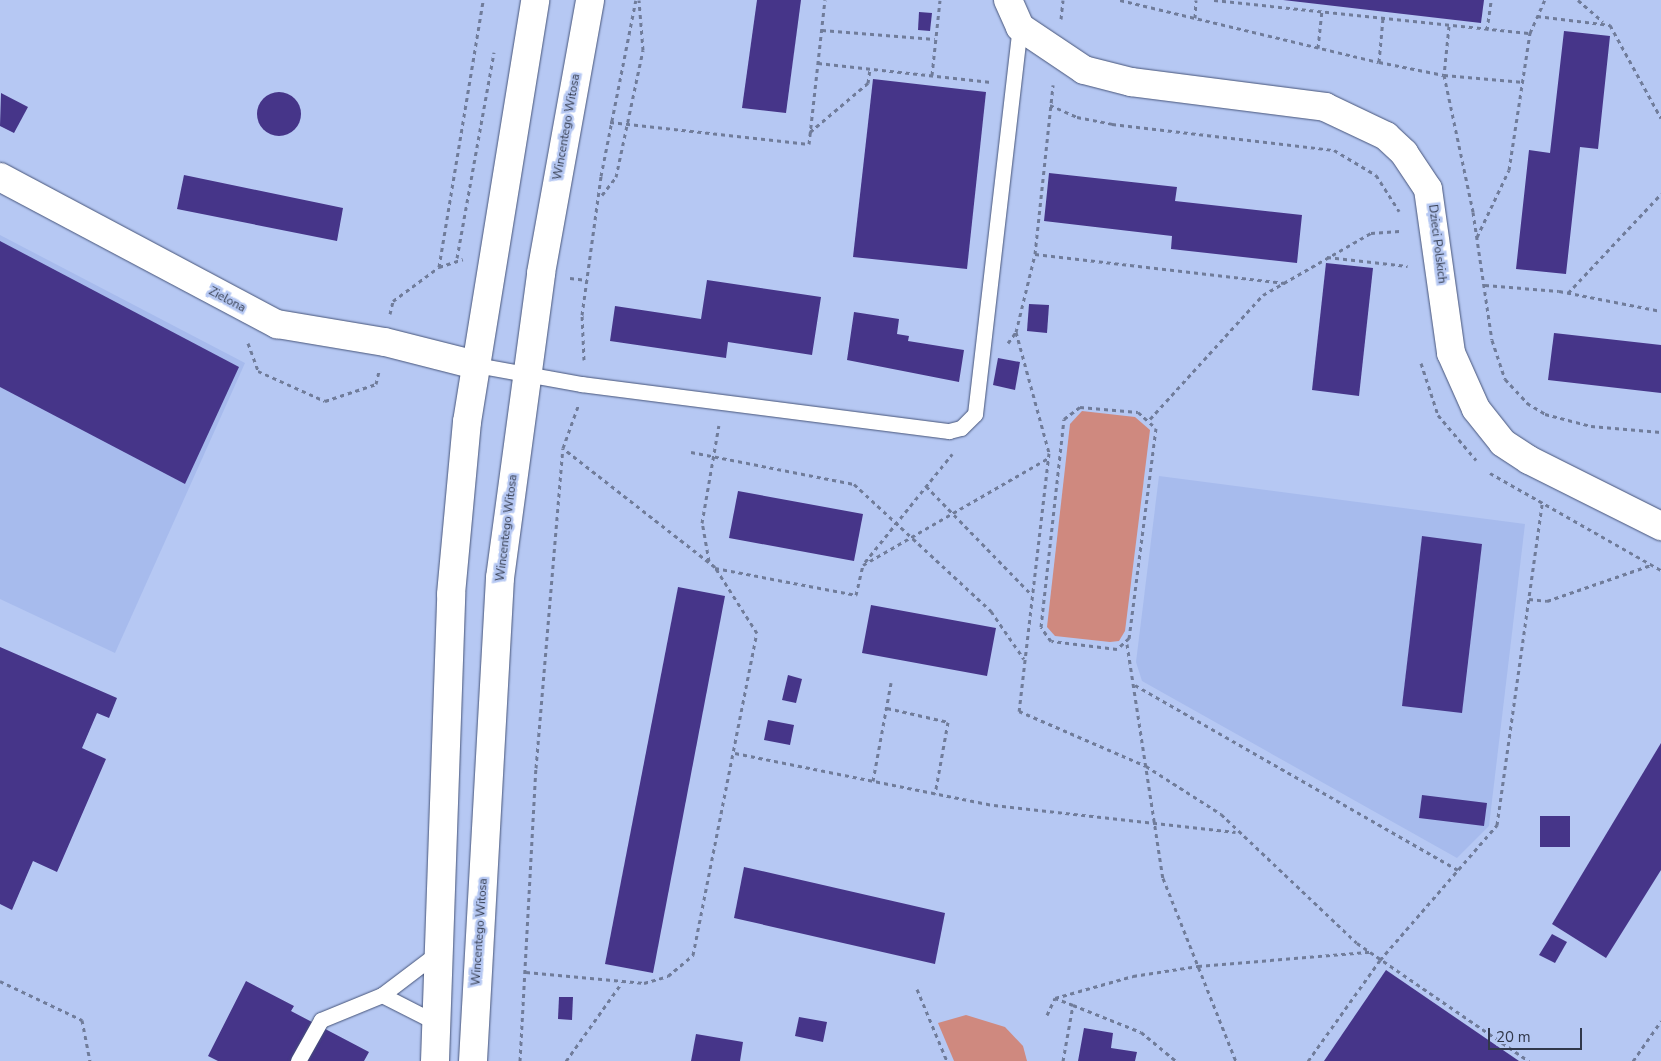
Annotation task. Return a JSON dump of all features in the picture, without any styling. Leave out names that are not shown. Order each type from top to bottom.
[{"type":"main road","points":[[435,1061],[451,594],[476,365],[535,0]]},
{"type":"main road","name":"Wincentego Witosa","points":[[473,1061],[500,578],[527,375],[590,0]]},
{"type":"main road","name":"Dzieci Polskich","points":[[1008,0],[1020,27],[1056,55],[1084,70],[1131,82],[1324,106],[1386,136],[1404,153],[1428,190],[1451,352],[1476,410],[1503,443],[1523,456],[1661,526]]},
{"type":"main road","name":"Zielona","points":[[0,177],[277,324],[385,342],[476,365]]},
{"type":"lane","points":[[476,365],[581,384],[724,399],[949,431],[961,428],[975,414],[1020,27]]},
{"type":"lane","points":[[298,1061],[321,1020],[382,995],[440,950]]},
{"type":"lane","points":[[382,995],[437,1023]]},
{"type":"path","points":[[439,268],[484,0]]},
{"type":"path","points":[[520,1061],[536,768],[563,448],[581,384],[582,315],[601,195],[610,122],[637,0]]},
{"type":"path","points":[[601,195],[616,177],[643,50],[637,0]]},
{"type":"path","points":[[610,122],[808,144],[825,0]]},
{"type":"path","points":[[932,75],[940,0]]},
{"type":"path","points":[[983,352],[1000,354],[1016,332],[1035,254],[1050,105],[1064,0]]},
{"type":"path","points":[[1120,0],[1135,2],[1379,62],[1444,75],[1524,82]]},
{"type":"path","points":[[1195,18],[1196,0]]},
{"type":"path","points":[[1214,0],[1530,33]]},
{"type":"path","points":[[1487,30],[1491,0]]},
{"type":"path","points":[[1477,238],[1509,170],[1530,33],[1545,0]]},
{"type":"path","points":[[1578,0],[1615,30],[1661,118]]},
{"type":"path","points":[[1318,48],[1322,12]]},
{"type":"path","points":[[1538,16],[1603,22]]},
{"type":"path","points":[[1379,62],[1383,18]]},
{"type":"path","points":[[1449,26],[1444,75],[1477,238],[1495,353],[1505,378],[1527,403],[1566,421],[1661,432]]},
{"type":"path","points":[[821,30],[936,39]]},
{"type":"path","points":[[457,258],[495,47]]},
{"type":"path","points":[[818,63],[1013,84]]},
{"type":"path","points":[[810,132],[868,84],[870,68]]},
{"type":"path","points":[[1050,105],[1077,117],[1112,124],[1334,150],[1376,175],[1392,193],[1400,215]]},
{"type":"path","points":[[1568,293],[1661,194]]},
{"type":"path","points":[[1402,222],[1405,240]]},
{"type":"path","points":[[1150,419],[1263,295],[1286,284],[1326,257],[1371,233],[1404,232]]},
{"type":"path","points":[[1035,254],[1286,284]]},
{"type":"path","points":[[1326,257],[1408,266]]},
{"type":"path","points":[[1407,257],[1409,275]]},
{"type":"path","points":[[1484,285],[1568,293],[1661,311]]},
{"type":"path","points":[[1016,332],[1049,458],[1019,710],[1146,766],[1221,814],[1236,832],[1380,960],[1529,1061]]},
{"type":"path","points":[[1420,359],[1438,415],[1480,464]]},
{"type":"path","points":[[709,562],[702,523],[724,399]]},
{"type":"path","points":[[1126,643],[1117,649],[1051,641],[1042,632],[1064,419],[1080,407],[1138,412],[1150,419],[1156,437],[1126,643],[1135,684],[1163,878],[1236,1061]]},
{"type":"path","points":[[715,567],[856,595],[863,565],[958,447],[961,428]]},
{"type":"path","points":[[526,972],[622,984],[668,976],[698,947],[757,633],[715,567],[563,448]]},
{"type":"path","points":[[691,452],[854,484],[895,526],[991,611],[1025,660]]},
{"type":"path","points":[[863,565],[1049,458]]},
{"type":"path","points":[[1487,470],[1542,504],[1661,570]]},
{"type":"path","points":[[926,486],[954,512],[1032,595]]},
{"type":"path","points":[[1308,1061],[1380,960],[1498,825],[1542,504]]},
{"type":"path","points":[[1529,599],[1547,601],[1652,565]]},
{"type":"path","points":[[873,781],[892,683]]},
{"type":"path","points":[[1135,684],[1458,870]]},
{"type":"path","points":[[887,708],[948,722],[935,794]]},
{"type":"path","points":[[735,753],[994,805],[1155,825],[1236,832]]},
{"type":"path","points":[[1046,1015],[1056,998],[1133,976],[1198,966],[1371,952]]},
{"type":"path","points":[[0,981],[82,1020],[90,1061]]},
{"type":"path","points":[[566,1061],[622,984]]},
{"type":"path","points":[[917,989],[947,1061]]},
{"type":"path","points":[[1056,998],[1141,1032],[1176,1061]]},
{"type":"path","points":[[1063,1061],[1073,1005]]},
{"type":"path","points":[[1632,1061],[1661,1021]]},
{"type":"shaded area","points":[[0,235],[245,363],[115,653],[0,599]]},
{"type":"shaded area","points":[[1082,411],[1135,417],[1150,430],[1125,631],[1119,641],[1110,642],[1055,636],[1047,627],[1070,424]]},
{"type":"shaded area","points":[[1159,476],[1525,524],[1489,826],[1457,858],[1142,681],[1136,662]]},
{"type":"shaded area","points":[[966,1015],[1005,1027],[1023,1046],[1027,1061],[954,1061],[938,1023]]},
{"type":"building","points":[[757,0],[801,0],[786,113],[742,108]]},
{"type":"building","points":[[1283,0],[1484,0],[1481,23]]},
{"type":"building","points":[[919,12],[932,13],[930,31],[918,30]]},
{"type":"building","points":[[1564,31],[1610,36],[1598,149],[1580,147],[1566,274],[1516,269],[1529,150],[1550,153]]},
{"type":"building","points":[[873,79],[986,92],[967,269],[853,257]]},
{"type":"building","points":[[279,92],[291,96],[297,102],[301,114],[297,126],[291,132],[279,136],[267,132],[261,126],[257,114],[261,102],[267,96]]},
{"type":"building","points":[[1,93],[28,107],[14,133],[0,126]]},
{"type":"building","points":[[1049,173],[1177,187],[1175,201],[1302,215],[1297,263],[1171,249],[1172,236],[1044,221]]},
{"type":"building","points":[[184,175],[343,208],[337,241],[177,209]]},
{"type":"building","points":[[0,241],[239,367],[185,484],[0,387]]},
{"type":"building","points":[[1326,263],[1373,268],[1359,396],[1312,390]]},
{"type":"building","points":[[707,280],[821,297],[812,355],[728,342],[726,358],[610,341],[615,306],[701,319]]},
{"type":"building","points":[[1029,304],[1049,305],[1047,333],[1027,331]]},
{"type":"building","points":[[854,312],[899,319],[897,334],[909,336],[908,341],[964,350],[959,382],[847,360]]},
{"type":"building","points":[[1554,333],[1661,345],[1661,393],[1548,380]]},
{"type":"building","points":[[998,358],[1020,362],[1015,390],[993,385]]},
{"type":"building","points":[[738,491],[863,514],[854,561],[729,538]]},
{"type":"building","points":[[1422,536],[1482,544],[1462,713],[1402,706]]},
{"type":"building","points":[[678,587],[725,596],[653,973],[605,964]]},
{"type":"building","points":[[871,605],[996,628],[987,676],[862,653]]},
{"type":"building","points":[[0,647],[117,698],[109,718],[97,713],[82,748],[106,759],[57,872],[33,861],[12,910],[0,904]]},
{"type":"building","points":[[788,675],[802,679],[796,703],[782,700]]},
{"type":"building","points":[[768,720],[794,725],[790,745],[764,740]]},
{"type":"building","points":[[1661,743],[1661,870],[1606,958],[1552,924]]},
{"type":"building","points":[[1422,795],[1487,803],[1484,826],[1419,818]]},
{"type":"building","points":[[1540,816],[1570,816],[1570,847],[1540,847]]},
{"type":"building","points":[[744,867],[945,913],[935,964],[734,918]]},
{"type":"building","points":[[1552,934],[1567,942],[1555,963],[1539,955]]},
{"type":"building","points":[[1386,970],[1519,1061],[1324,1061]]},
{"type":"building","points":[[246,981],[294,1006],[291,1011],[369,1052],[364,1061],[218,1061],[208,1056]]},
{"type":"building","points":[[559,997],[573,997],[572,1020],[558,1019]]},
{"type":"building","points":[[799,1017],[827,1022],[823,1042],[795,1036]]},
{"type":"building","points":[[1084,1028],[1113,1033],[1111,1048],[1137,1052],[1135,1061],[1078,1061]]},
{"type":"building","points":[[696,1034],[743,1042],[740,1061],[691,1061]]}]
